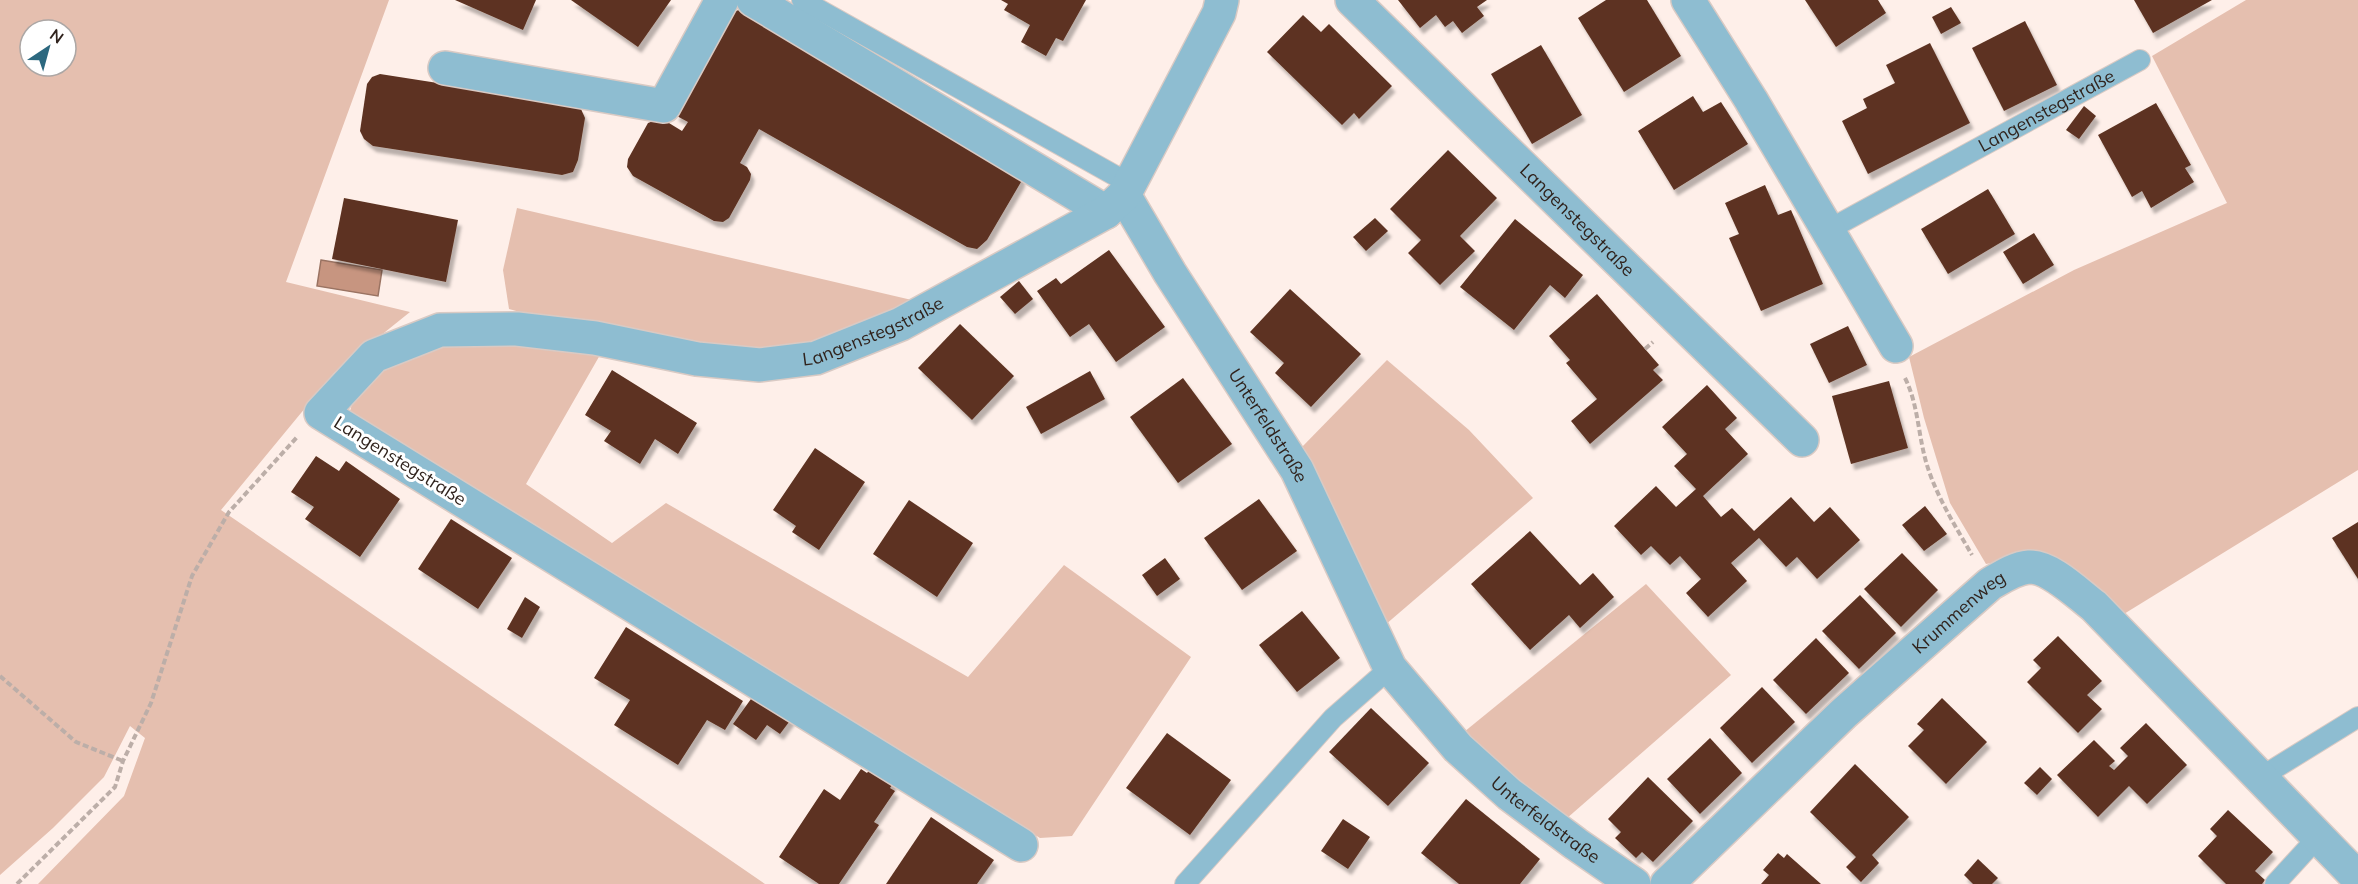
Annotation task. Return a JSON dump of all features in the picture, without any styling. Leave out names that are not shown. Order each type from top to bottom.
[{"type":"street","points":[[445,68],[664,106],[722,0]]},
{"type":"street","points":[[753,0],[1120,197],[1219,13],[1222,0]]},
{"type":"street","name":"Langenstegstraße","points":[[1352,0],[1802,440]]},
{"type":"street","points":[[1688,0],[1727,60],[1896,346]]},
{"type":"street","name":"Langenstegstraße","points":[[1021,845],[321,413],[374,356],[440,330],[517,329],[595,339],[697,359],[760,365],[816,358],[901,324],[1120,197]]},
{"type":"street","name":"Unterfeldstraße","points":[[1120,197],[1297,470],[1390,668],[1458,748],[1509,794],[1567,838],[1634,884]]},
{"type":"street","name":"Krummenweg","points":[[1667,884],[1844,713],[1990,584],[2014,571],[2031,567],[2056,576],[2094,606],[2358,878]]},
{"type":"lane","points":[[801,0],[1120,197]]},
{"type":"lane","name":"Langenstegstraße","points":[[1828,230],[2140,60]]},
{"type":"lane","points":[[1185,884],[1333,718],[1390,668]]},
{"type":"lane","points":[[2260,777],[2358,717]]},
{"type":"lane","points":[[2275,884],[2318,837]]},
{"type":"path","points":[[1896,346],[1898,364],[1911,390],[1924,456],[1939,494],[1990,584]]},
{"type":"path","points":[[17,884],[115,788],[123,761],[151,704],[192,576],[229,512],[321,413]]},
{"type":"path","points":[[0,676],[76,742],[123,761]]},
{"type":"shaded area","points":[[0,0],[389,0],[286,282],[410,312],[334,373],[221,510],[765,884],[38,884],[124,796],[145,738],[130,726],[104,777],[53,828],[0,875]]},
{"type":"shaded area","points":[[2246,0],[2358,0],[2358,470],[2119,617],[2058,563],[2021,551],[2004,561],[1986,564],[1950,503],[1924,418],[1909,357],[2074,270],[2227,203],[2152,56]]},
{"type":"shaded area","points":[[517,208],[916,301],[788,354],[686,345],[556,322],[509,309],[503,270]]},
{"type":"shaded area","points":[[321,260],[382,270],[378,296],[317,286]]},
{"type":"shaded area","points":[[501,341],[600,355],[526,484],[612,543],[666,503],[968,677],[1064,565],[1191,657],[1072,836],[1040,838],[389,443],[350,411],[356,391],[387,362],[439,345]]},
{"type":"shaded area","points":[[1387,360],[1469,430],[1533,498],[1385,625],[1301,448]]},
{"type":"shaded area","points":[[1646,584],[1731,675],[1566,819],[1515,781],[1464,732]]},
{"type":"building","points":[[455,0],[536,0],[523,30]]},
{"type":"building","points":[[571,0],[671,0],[638,47]]},
{"type":"building","points":[[1001,0],[1086,0],[1063,41],[1056,38],[1046,56],[1021,42],[1030,25],[1004,10],[1008,4]]},
{"type":"building","points":[[1398,0],[1487,0],[1477,7],[1484,16],[1462,33],[1453,21],[1445,27],[1436,15],[1420,28]]},
{"type":"building","points":[[1606,0],[1647,0],[1681,56],[1624,92],[1578,18]]},
{"type":"building","points":[[1805,0],[1878,0],[1886,13],[1836,47]]},
{"type":"building","points":[[2134,0],[2212,0],[2153,33]]},
{"type":"building","points":[[1951,7],[1961,23],[1941,34],[1932,17]]},
{"type":"building","points":[[749,11],[1023,171],[1021,182],[987,240],[977,249],[967,247],[759,129],[740,163],[747,167],[751,174],[750,180],[729,218],[723,222],[714,221],[633,176],[627,167],[628,159],[648,123],[664,120],[682,131],[688,122],[675,115],[732,12]]},
{"type":"building","points":[[1303,15],[1321,32],[1329,24],[1392,86],[1359,119],[1354,113],[1342,125],[1267,52]]},
{"type":"building","points":[[2025,21],[2057,85],[2004,111],[1972,48]]},
{"type":"building","points":[[1930,43],[1970,123],[1868,174],[1842,121],[1867,108],[1863,99],[1895,83],[1886,65]]},
{"type":"building","points":[[1541,45],[1582,115],[1532,144],[1491,74]]},
{"type":"building","points":[[380,74],[572,104],[581,109],[585,118],[578,160],[573,172],[562,175],[373,146],[364,139],[360,131],[367,84],[372,77]]},
{"type":"building","points":[[1693,96],[1703,112],[1721,102],[1748,144],[1674,190],[1638,131]]},
{"type":"building","points":[[2156,103],[2191,165],[2185,168],[2194,182],[2151,208],[2142,191],[2132,197],[2098,135]]},
{"type":"building","points":[[2084,106],[2096,116],[2079,139],[2066,130]]},
{"type":"building","points":[[1448,150],[1497,198],[1460,236],[1475,251],[1440,285],[1408,253],[1421,240],[1390,209]]},
{"type":"building","points":[[1765,185],[1778,215],[1791,210],[1823,284],[1761,311],[1729,238],[1739,234],[1725,203]]},
{"type":"building","points":[[1988,189],[2015,234],[1948,274],[1921,229]]},
{"type":"building","points":[[344,198],[458,220],[446,282],[332,259]]},
{"type":"building","points":[[1375,218],[1388,231],[1366,251],[1353,237]]},
{"type":"building","points":[[1515,219],[1583,275],[1565,298],[1550,285],[1514,330],[1460,287]]},
{"type":"building","points":[[2034,233],[2054,265],[2023,284],[2003,252]]},
{"type":"building","points":[[1109,250],[1165,327],[1116,362],[1089,324],[1070,337],[1037,291],[1056,278],[1061,284]]},
{"type":"building","points":[[1019,281],[1033,299],[1015,314],[1000,297]]},
{"type":"building","points":[[1290,289],[1361,354],[1311,407],[1275,373],[1284,363],[1250,332]]},
{"type":"building","points":[[1597,294],[1659,365],[1653,370],[1663,380],[1590,444],[1571,421],[1597,399],[1566,363],[1570,360],[1549,336]]},
{"type":"building","points":[[960,324],[1014,376],[972,420],[918,368]]},
{"type":"building","points":[[1848,326],[1867,365],[1829,383],[1810,344]]},
{"type":"building","points":[[612,370],[697,423],[678,454],[655,439],[640,464],[604,441],[611,431],[585,415]]},
{"type":"building","points":[[1090,371],[1105,399],[1041,434],[1026,407]]},
{"type":"building","points":[[1183,378],[1232,444],[1178,483],[1130,417]]},
{"type":"building","points":[[1889,381],[1908,448],[1851,464],[1832,396]]},
{"type":"building","points":[[1707,385],[1737,418],[1725,429],[1748,454],[1703,496],[1721,517],[1732,508],[1754,531],[1791,497],[1814,522],[1830,507],[1860,540],[1817,579],[1797,557],[1786,567],[1759,538],[1731,563],[1747,581],[1708,617],[1686,593],[1701,579],[1680,556],[1670,565],[1651,546],[1641,555],[1614,526],[1656,486],[1676,507],[1696,489],[1674,466],[1687,454],[1662,427]]},
{"type":"building","points":[[815,448],[865,482],[819,550],[792,532],[796,526],[773,510]]},
{"type":"building","points":[[316,456],[339,471],[346,461],[400,499],[360,557],[305,519],[314,507],[291,492]]},
{"type":"building","points":[[1259,499],[1297,551],[1242,590],[1204,538]]},
{"type":"building","points":[[909,500],[973,543],[937,597],[873,554]]},
{"type":"building","points":[[1925,506],[1947,534],[1924,551],[1902,525]]},
{"type":"building","points":[[451,519],[512,558],[478,609],[418,569]]},
{"type":"building","points":[[2358,522],[2358,579],[2332,538]]},
{"type":"building","points":[[1530,531],[1580,585],[1593,573],[1614,597],[1580,628],[1569,615],[1530,650],[1471,584]]},
{"type":"building","points":[[1902,553],[1938,590],[1901,627],[1864,589]]},
{"type":"building","points":[[1165,558],[1180,579],[1157,596],[1142,575]]},
{"type":"building","points":[[1860,595],[1896,633],[1859,669],[1822,631]]},
{"type":"building","points":[[525,597],[540,607],[522,638],[507,629]]},
{"type":"building","points":[[1302,611],[1340,658],[1297,692],[1259,645]]},
{"type":"building","points":[[626,627],[743,701],[725,730],[707,720],[678,765],[614,725],[630,700],[594,678]]},
{"type":"building","points":[[2058,636],[2102,681],[2087,695],[2102,709],[2078,733],[2027,682],[2041,668],[2033,660]]},
{"type":"building","points":[[1816,638],[1849,673],[1806,714],[1773,680]]},
{"type":"building","points":[[1762,687],[1795,722],[1752,763],[1720,728]]},
{"type":"building","points":[[756,692],[792,718],[780,734],[767,725],[756,740],[733,724]]},
{"type":"building","points":[[1942,698],[1987,742],[1946,784],[1908,746],[1924,730],[1917,724]]},
{"type":"building","points":[[1371,708],[1429,763],[1388,806],[1329,752]]},
{"type":"building","points":[[2146,723],[2187,765],[2147,804],[2129,786],[2098,817],[2057,775],[2094,740],[2115,761],[2109,766],[2114,770],[2128,756],[2120,748]]},
{"type":"building","points":[[1167,733],[1231,780],[1190,835],[1126,788]]},
{"type":"building","points":[[1710,738],[1742,773],[1700,814],[1667,779]]},
{"type":"building","points":[[874,764],[896,779],[890,788],[895,791],[874,822],[879,825],[839,884],[819,884],[779,857],[824,789],[840,800],[861,769],[867,773]]},
{"type":"building","points":[[1855,764],[1909,817],[1872,855],[1879,863],[1861,882],[1846,867],[1856,857],[1810,812]]},
{"type":"building","points":[[2040,767],[2052,779],[2037,795],[2024,783]]},
{"type":"building","points":[[1648,777],[1693,821],[1653,862],[1642,852],[1636,858],[1615,838],[1621,832],[1608,819]]},
{"type":"building","points":[[1466,799],[1540,859],[1520,884],[1459,884],[1421,853]]},
{"type":"building","points":[[2228,810],[2273,852],[2255,871],[2265,880],[2262,884],[2226,884],[2198,856],[2217,836],[2210,829]]},
{"type":"building","points":[[931,817],[994,860],[977,884],[886,884]]},
{"type":"building","points":[[1343,819],[1370,837],[1348,869],[1321,851]]},
{"type":"building","points":[[1778,853],[1784,858],[1787,854],[1821,884],[1761,884],[1769,875],[1763,870]]},
{"type":"building","points":[[1978,859],[1998,878],[1992,884],[1973,884],[1964,875]]}]
